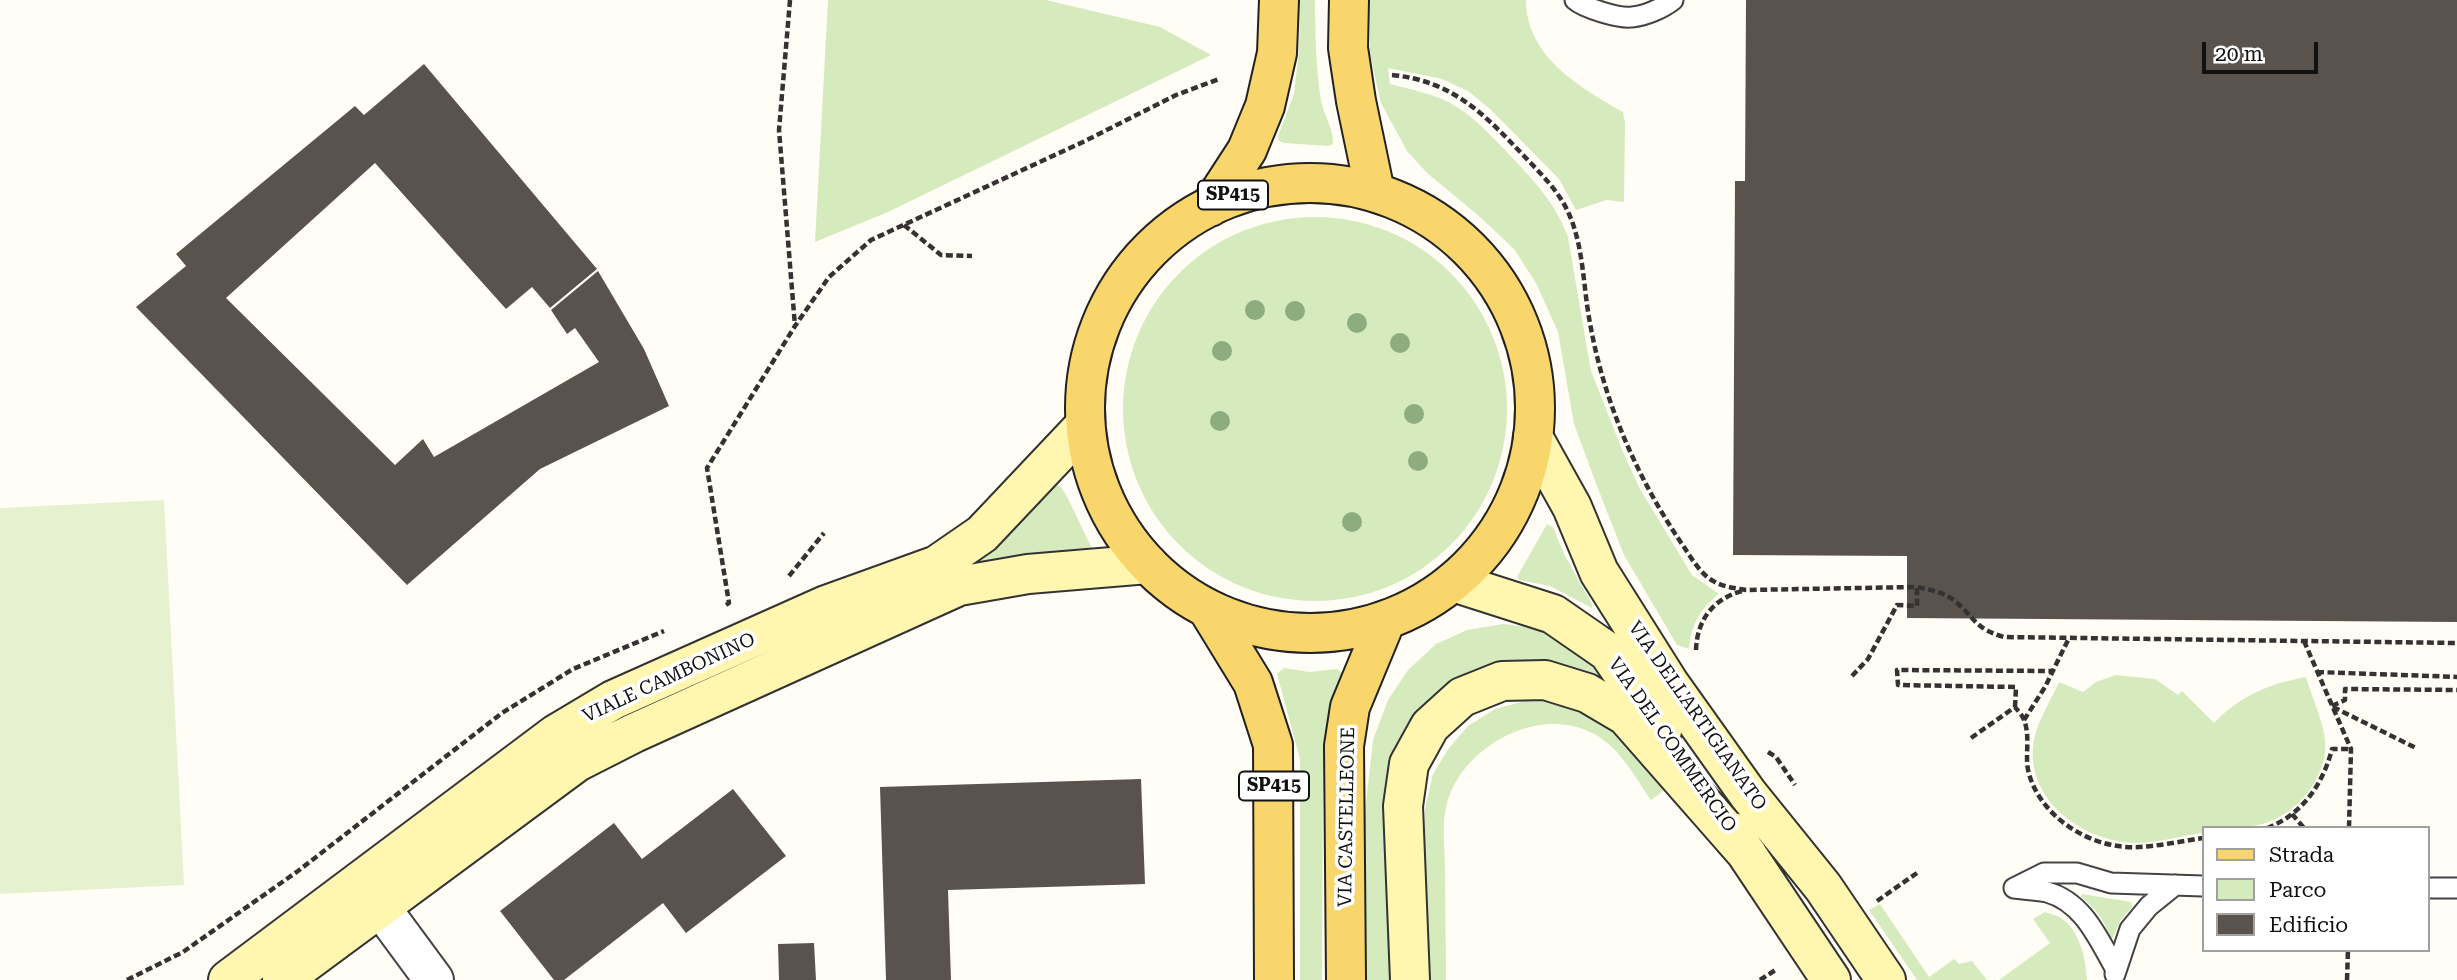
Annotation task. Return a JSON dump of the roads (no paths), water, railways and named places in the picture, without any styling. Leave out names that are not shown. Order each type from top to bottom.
[{"type":"main road","name":"SP415","points":[[1210,207],[1247,150],[1265,106],[1277,53],[1279,0]]},
{"type":"main road","points":[[1349,0],[1348,48],[1375,192]]},
{"type":"main road","name":"SP415","points":[[1292,183],[1328,183],[1375,192],[1408,205],[1438,223],[1465,246],[1488,272],[1508,301],[1522,333],[1531,367],[1533,437],[1526,470],[1514,502],[1498,532],[1477,559],[1453,582],[1409,610],[1386,620],[1338,631],[1314,633],[1277,631],[1241,622],[1207,608],[1175,589],[1148,564],[1116,523],[1095,476],[1085,425],[1088,366],[1106,310],[1138,261],[1181,222],[1234,195],[1257,188],[1292,183]]},
{"type":"main road","name":"SP415","points":[[1207,608],[1253,683],[1273,745],[1273,980]]},
{"type":"main road","name":"VIA CASTELLEONE","points":[[1346,980],[1344,746],[1350,707],[1386,620]]},
{"type":"street","name":"VIALE CAMBONINO","points":[[282,980],[370,894],[556,734],[613,700],[826,605],[937,565],[982,534],[1085,425]]},
{"type":"street","name":"VIA DELL'ARTIGIANATO","points":[[1533,437],[1572,506],[1599,572],[1669,683],[1748,794],[1823,887],[1886,980]]},
{"type":"street","name":"VIALE CAMBONINO","points":[[228,980],[370,894],[577,762],[634,733],[958,586],[1028,574],[1148,564]]},
{"type":"street","name":"VIA DEL COMMERCIO","points":[[1453,582],[1553,614],[1608,652],[1832,980]]},
{"type":"street","points":[[1410,980],[1403,806],[1409,764],[1430,726],[1462,697],[1502,681],[1545,680],[1587,693],[1626,716],[1747,854]]},
{"type":"street","points":[[370,894],[434,980]]},
{"type":"lane","points":[[1575,0],[1582,6],[1631,18],[1673,0]]},
{"type":"lane","points":[[2115,974],[2094,929],[2075,906],[2048,892],[2014,888],[2044,873],[2077,873],[2111,883],[2202,886]]},
{"type":"lane","points":[[2115,974],[2130,929],[2149,906],[2175,886]]},
{"type":"lane","points":[[2429,888],[2457,888]]}]
